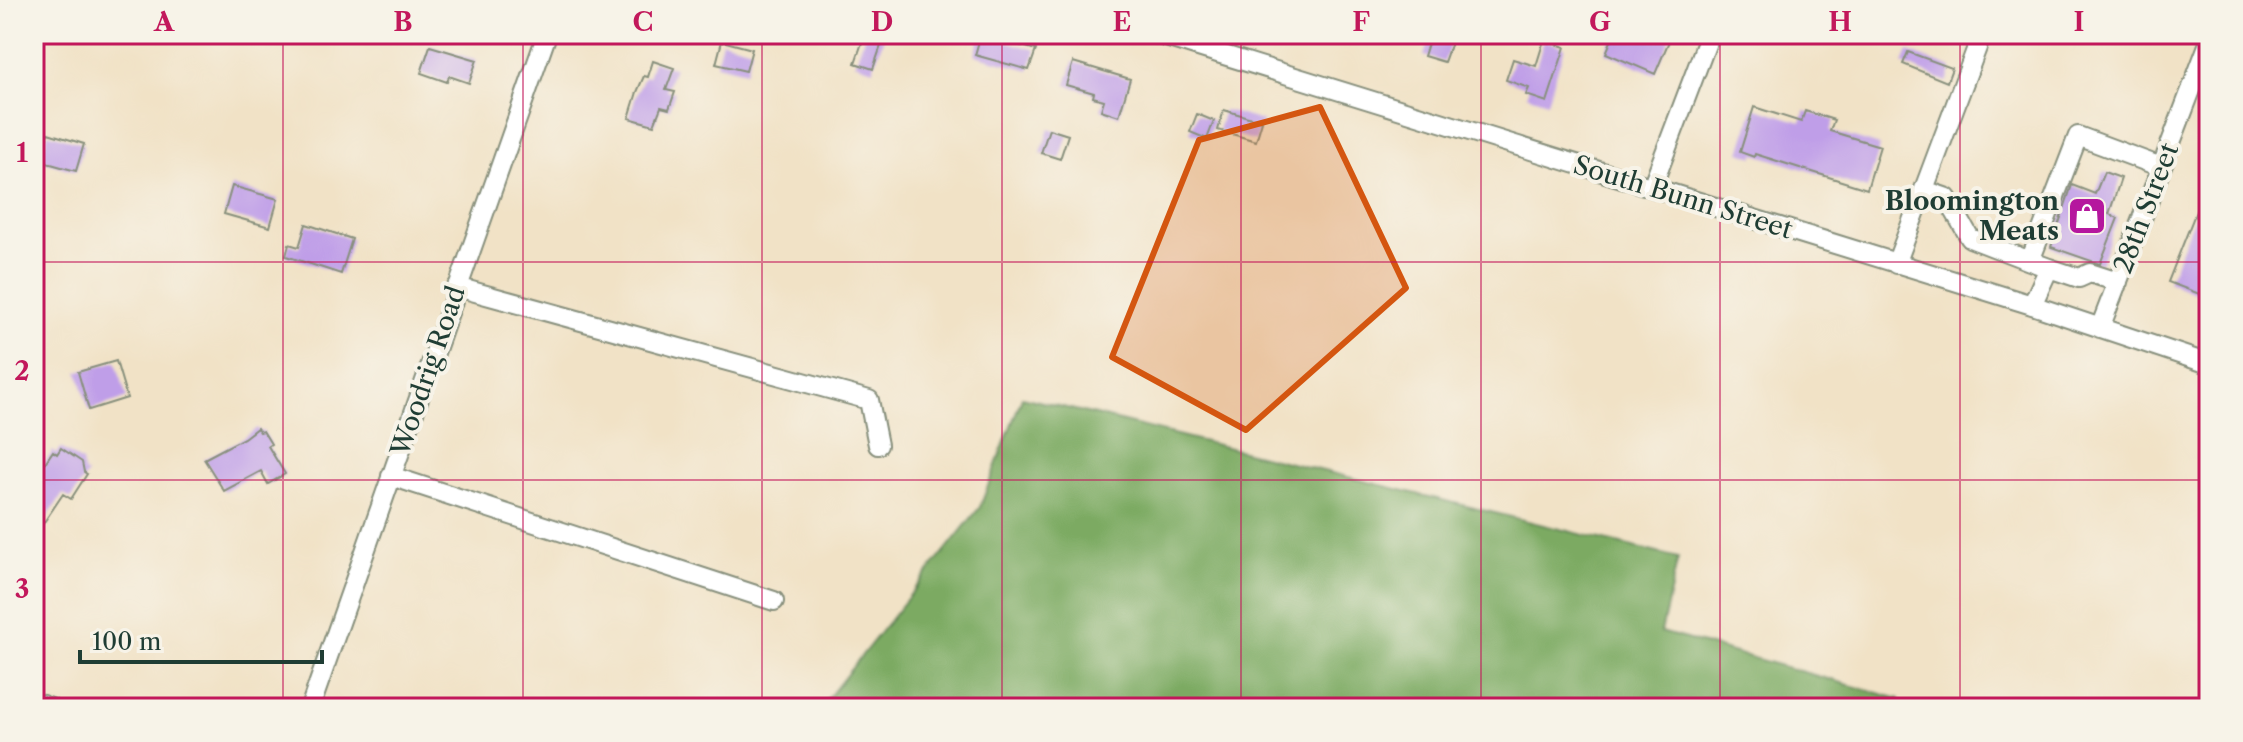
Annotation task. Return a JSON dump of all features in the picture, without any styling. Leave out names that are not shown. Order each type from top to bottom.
[{"type":"street","name":"Woodrig Road","points":[[310,708],[547,34]]},
{"type":"street","name":"South Bunn Street","points":[[1156,34],[2032,305],[2209,364]]},
{"type":"street","points":[[1652,187],[1710,34]]},
{"type":"street","points":[[1896,264],[1982,34]]},
{"type":"street","name":"28th Street","points":[[2100,328],[2209,43]]},
{"type":"street","points":[[2030,261],[2078,136],[2161,167]]},
{"type":"street","points":[[1924,190],[1947,198],[1970,238],[2079,278],[2090,273],[2118,282]]},
{"type":"street","points":[[2032,305],[2049,268]]},
{"type":"street","points":[[457,287],[869,400],[878,445]]},
{"type":"street","points":[[391,476],[774,601]]},
{"type":"street","points":[[34,702],[51,708]]},
{"type":"highlighted area","points":[[1320,107],[1406,288],[1246,430],[1112,357],[1199,140]]},
{"type":"green space","points":[[1022,397],[1678,558],[1661,632],[1899,699],[1896,708],[820,708],[980,507]]},
{"type":"building","points":[[865,34],[885,34],[873,69],[855,63]]},
{"type":"building","points":[[981,34],[1036,50],[1029,70],[975,55]]},
{"type":"building","points":[[1431,34],[1454,34],[1444,62],[1424,56]]},
{"type":"building","points":[[1614,34],[1672,34],[1655,74],[1606,53]]},
{"type":"building","points":[[1544,40],[1565,47],[1547,102],[1526,95],[1529,88],[1506,80],[1513,59],[1536,66]]},
{"type":"building","points":[[722,41],[752,49],[746,71],[716,64]]},
{"type":"building","points":[[430,46],[477,60],[469,83],[449,76],[447,82],[421,73]]},
{"type":"building","points":[[1908,52],[1952,68],[1947,82],[1903,64]]},
{"type":"building","points":[[653,61],[674,68],[666,90],[675,92],[669,109],[661,107],[654,125],[629,118],[637,92],[644,76],[648,77]]},
{"type":"building","points":[[1073,62],[1130,79],[1119,116],[1101,110],[1104,100],[1093,97],[1094,93],[1066,85]]},
{"type":"building","points":[[1754,107],[1801,122],[1805,111],[1834,120],[1830,131],[1880,146],[1867,189],[1740,152]]},
{"type":"building","points":[[1224,110],[1262,121],[1256,141],[1218,130]]},
{"type":"building","points":[[1197,114],[1214,121],[1207,139],[1190,132]]},
{"type":"building","points":[[1049,129],[1068,135],[1060,159],[1041,153]]},
{"type":"building","points":[[48,133],[84,144],[76,171],[40,161]]},
{"type":"building","name":"Bloomington Meats","points":[[2104,172],[2121,178],[2109,214],[2118,218],[2100,264],[2051,247],[2072,185],[2095,194]]},
{"type":"building","points":[[2208,181],[2209,277],[2202,295],[2168,282]]},
{"type":"building","points":[[232,186],[278,199],[270,227],[224,214]]},
{"type":"building","points":[[306,224],[352,239],[341,274],[286,256],[289,244],[299,247]]},
{"type":"building","points":[[116,361],[127,398],[89,410],[78,372]]},
{"type":"building","points":[[257,428],[263,431],[271,444],[268,446],[285,474],[268,484],[261,471],[224,491],[204,459]]},
{"type":"building","points":[[61,448],[82,462],[87,474],[71,499],[63,494],[34,537],[34,479],[53,451],[57,454]]},
{"type":"place","name":"Bloomington Meats","points":[[2087,216]]}]
